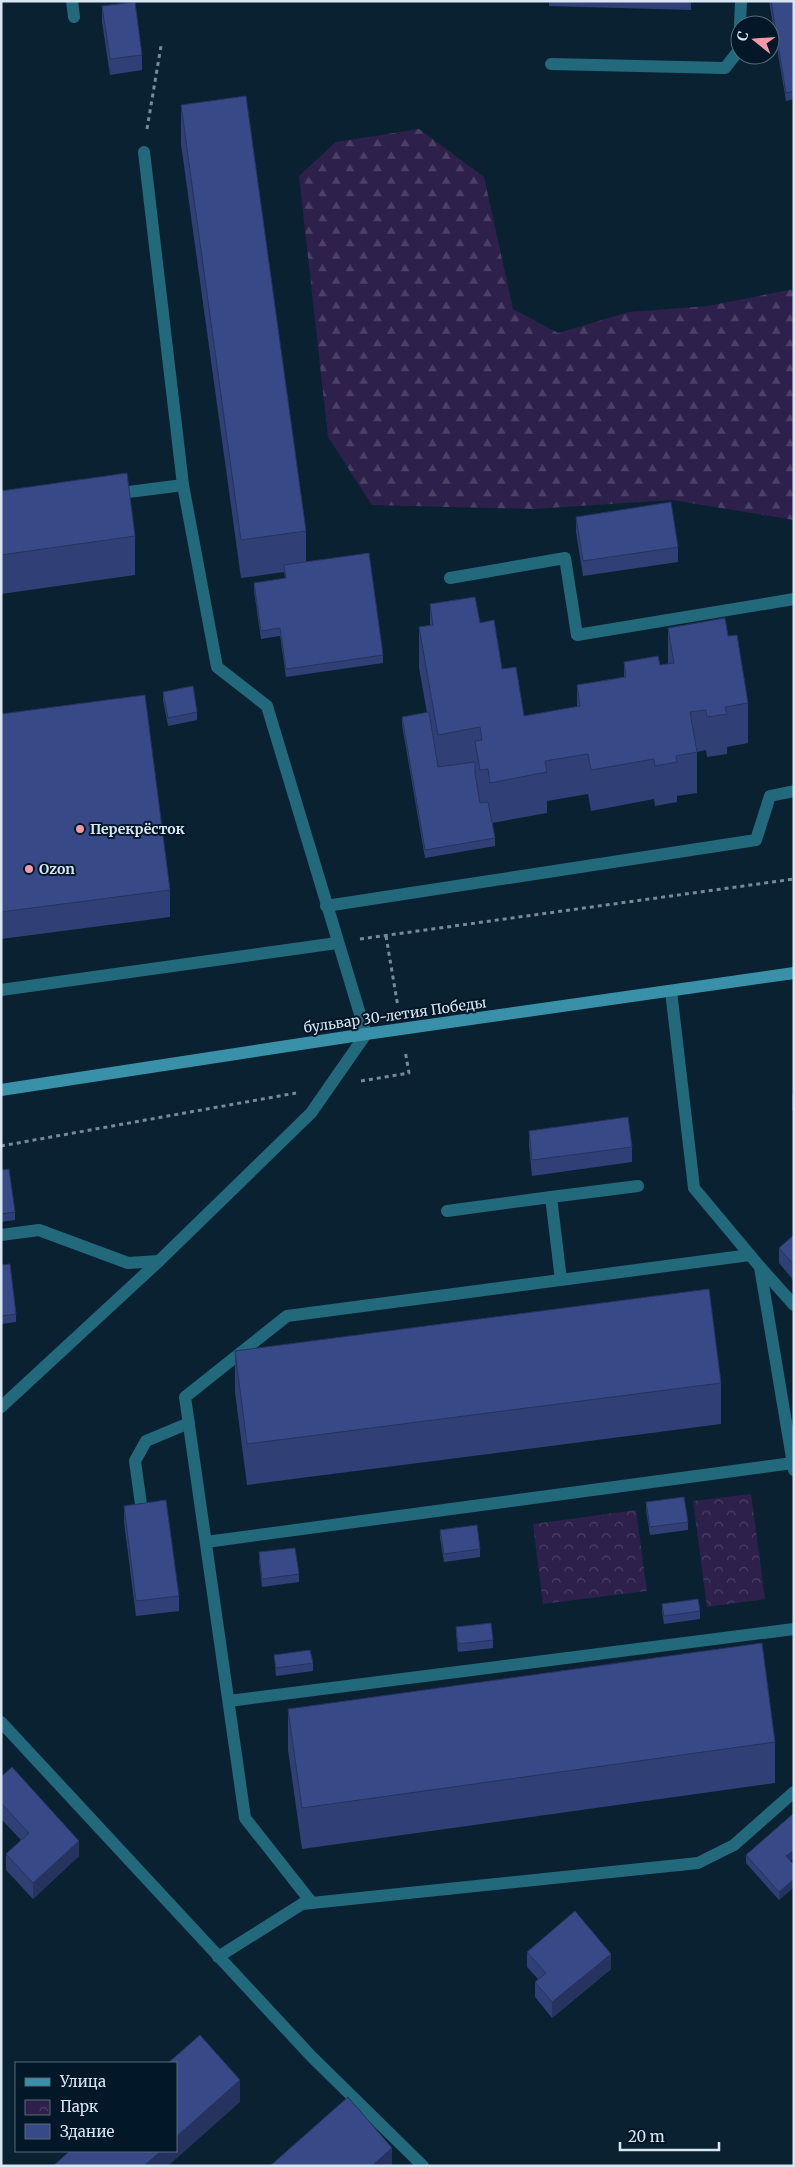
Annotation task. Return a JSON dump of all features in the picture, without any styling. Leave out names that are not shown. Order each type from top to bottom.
[{"type":"main road","name":"бульвар 30-летия Победы","points":[[1,1090],[366,1034],[794,973]]},
{"type":"street","points":[[72,1],[74,17]]},
{"type":"street","points":[[740,15],[741,1]]},
{"type":"street","points":[[551,64],[724,68],[730,61]]},
{"type":"street","points":[[1,1408],[159,1261],[311,1113],[366,1034],[267,706],[217,667],[182,485],[144,152]]},
{"type":"street","points":[[97,496],[182,485]]},
{"type":"street","points":[[450,578],[565,558],[577,635],[794,598]]},
{"type":"street","points":[[326,906],[756,840],[770,796],[794,791]]},
{"type":"street","points":[[1,990],[337,942]]},
{"type":"street","points":[[671,990],[694,1188],[794,1305]]},
{"type":"street","points":[[446,1211],[638,1186]]},
{"type":"street","points":[[551,1197],[561,1280]]},
{"type":"street","points":[[1,1235],[39,1230],[128,1263],[159,1261]]},
{"type":"street","points":[[312,1903],[245,1818],[185,1397],[287,1316],[750,1255]]},
{"type":"street","points":[[206,1542],[793,1467],[760,1267]]},
{"type":"street","points":[[143,1519],[135,1461],[146,1440],[189,1424]]},
{"type":"street","points":[[229,1702],[794,1629]]},
{"type":"street","points":[[1,1722],[311,2056],[423,2166]]},
{"type":"street","points":[[218,1957],[302,1904],[698,1863],[734,1845],[794,1792]]},
{"type":"path","points":[[144,152],[161,46]]},
{"type":"path","points":[[337,942],[794,879]]},
{"type":"path","points":[[1,1146],[409,1073],[386,936]]},
{"type":"green space","points":[[419,129],[484,177],[513,309],[558,333],[629,312],[708,306],[794,289],[794,520],[672,500],[533,509],[372,505],[328,437],[299,176],[336,142]]},
{"type":"green space","points":[[751,1494],[765,1599],[707,1607],[693,1501]]},
{"type":"green space","points":[[636,1510],[647,1591],[543,1604],[533,1524]]},
{"type":"building","points":[[771,1],[794,1],[794,91],[786,93],[780,56],[780,15],[773,15]]},
{"type":"building","points":[[135,2],[142,55],[110,59],[102,6]]},
{"type":"building","points":[[246,96],[306,531],[241,540],[181,105]]},
{"type":"building","points":[[127,473],[135,536],[1,555],[1,491]]},
{"type":"building","points":[[671,502],[678,547],[583,561],[576,517]]},
{"type":"building","points":[[369,553],[383,655],[286,669],[280,628],[261,631],[254,583],[286,578],[284,565]]},
{"type":"building","points":[[475,597],[480,623],[494,620],[502,669],[516,667],[524,716],[580,706],[577,685],[626,677],[624,662],[658,656],[660,665],[674,663],[668,628],[725,618],[728,636],[737,635],[748,703],[725,707],[727,714],[707,717],[706,710],[690,712],[697,752],[676,756],[677,762],[655,766],[654,759],[591,770],[588,754],[545,761],[547,772],[490,783],[488,769],[480,770],[475,741],[482,740],[480,727],[438,735],[419,627],[433,625],[430,604]]},
{"type":"building","points":[[193,686],[197,712],[168,718],[163,692]]},
{"type":"building","name":"Перекрёсток","points":[[145,695],[170,890],[1,912],[1,714]]},
{"type":"building","points":[[429,712],[438,767],[475,762],[480,803],[488,802],[495,838],[425,850],[402,717]]},
{"type":"building","points":[[628,1117],[632,1147],[532,1160],[529,1131]]},
{"type":"building","points":[[9,1169],[15,1212],[1,1214],[1,1170]]},
{"type":"building","points":[[794,1235],[794,1265],[779,1248]]},
{"type":"building","points":[[10,1264],[16,1314],[1,1316],[1,1265]]},
{"type":"building","points":[[709,1289],[721,1383],[247,1444],[235,1351]]},
{"type":"building","points":[[684,1497],[688,1522],[650,1527],[646,1502]]},
{"type":"building","points":[[166,1500],[179,1596],[136,1601],[124,1506]]},
{"type":"building","points":[[477,1525],[480,1549],[444,1554],[440,1530]]},
{"type":"building","points":[[295,1548],[299,1574],[262,1579],[259,1552]]},
{"type":"building","points":[[698,1599],[700,1611],[664,1616],[662,1604]]},
{"type":"building","points":[[491,1623],[493,1640],[458,1644],[456,1627]]},
{"type":"building","points":[[762,1643],[775,1742],[302,1808],[288,1709]]},
{"type":"building","points":[[310,1650],[313,1663],[276,1668],[274,1655]]},
{"type":"building","points":[[12,1767],[79,1841],[33,1883],[6,1854],[29,1833],[1,1803],[1,1777]]},
{"type":"building","points":[[794,1813],[794,1850],[786,1856],[794,1865],[794,1879],[779,1892],[746,1855]]},
{"type":"building","points":[[575,1911],[611,1954],[552,2002],[535,1982],[546,1973],[527,1952]]},
{"type":"building","points":[[200,2035],[240,2080],[178,2135],[178,2062],[169,2062]]},
{"type":"building","points":[[348,2097],[392,2148],[372,2166],[270,2166]]},
{"type":"building","points":[[69,2152],[160,2152],[144,2166],[53,2166]]},
{"type":"place","name":"Перекрёсток","points":[[80,829]]},
{"type":"place","name":"Ozon","points":[[29,869]]}]
